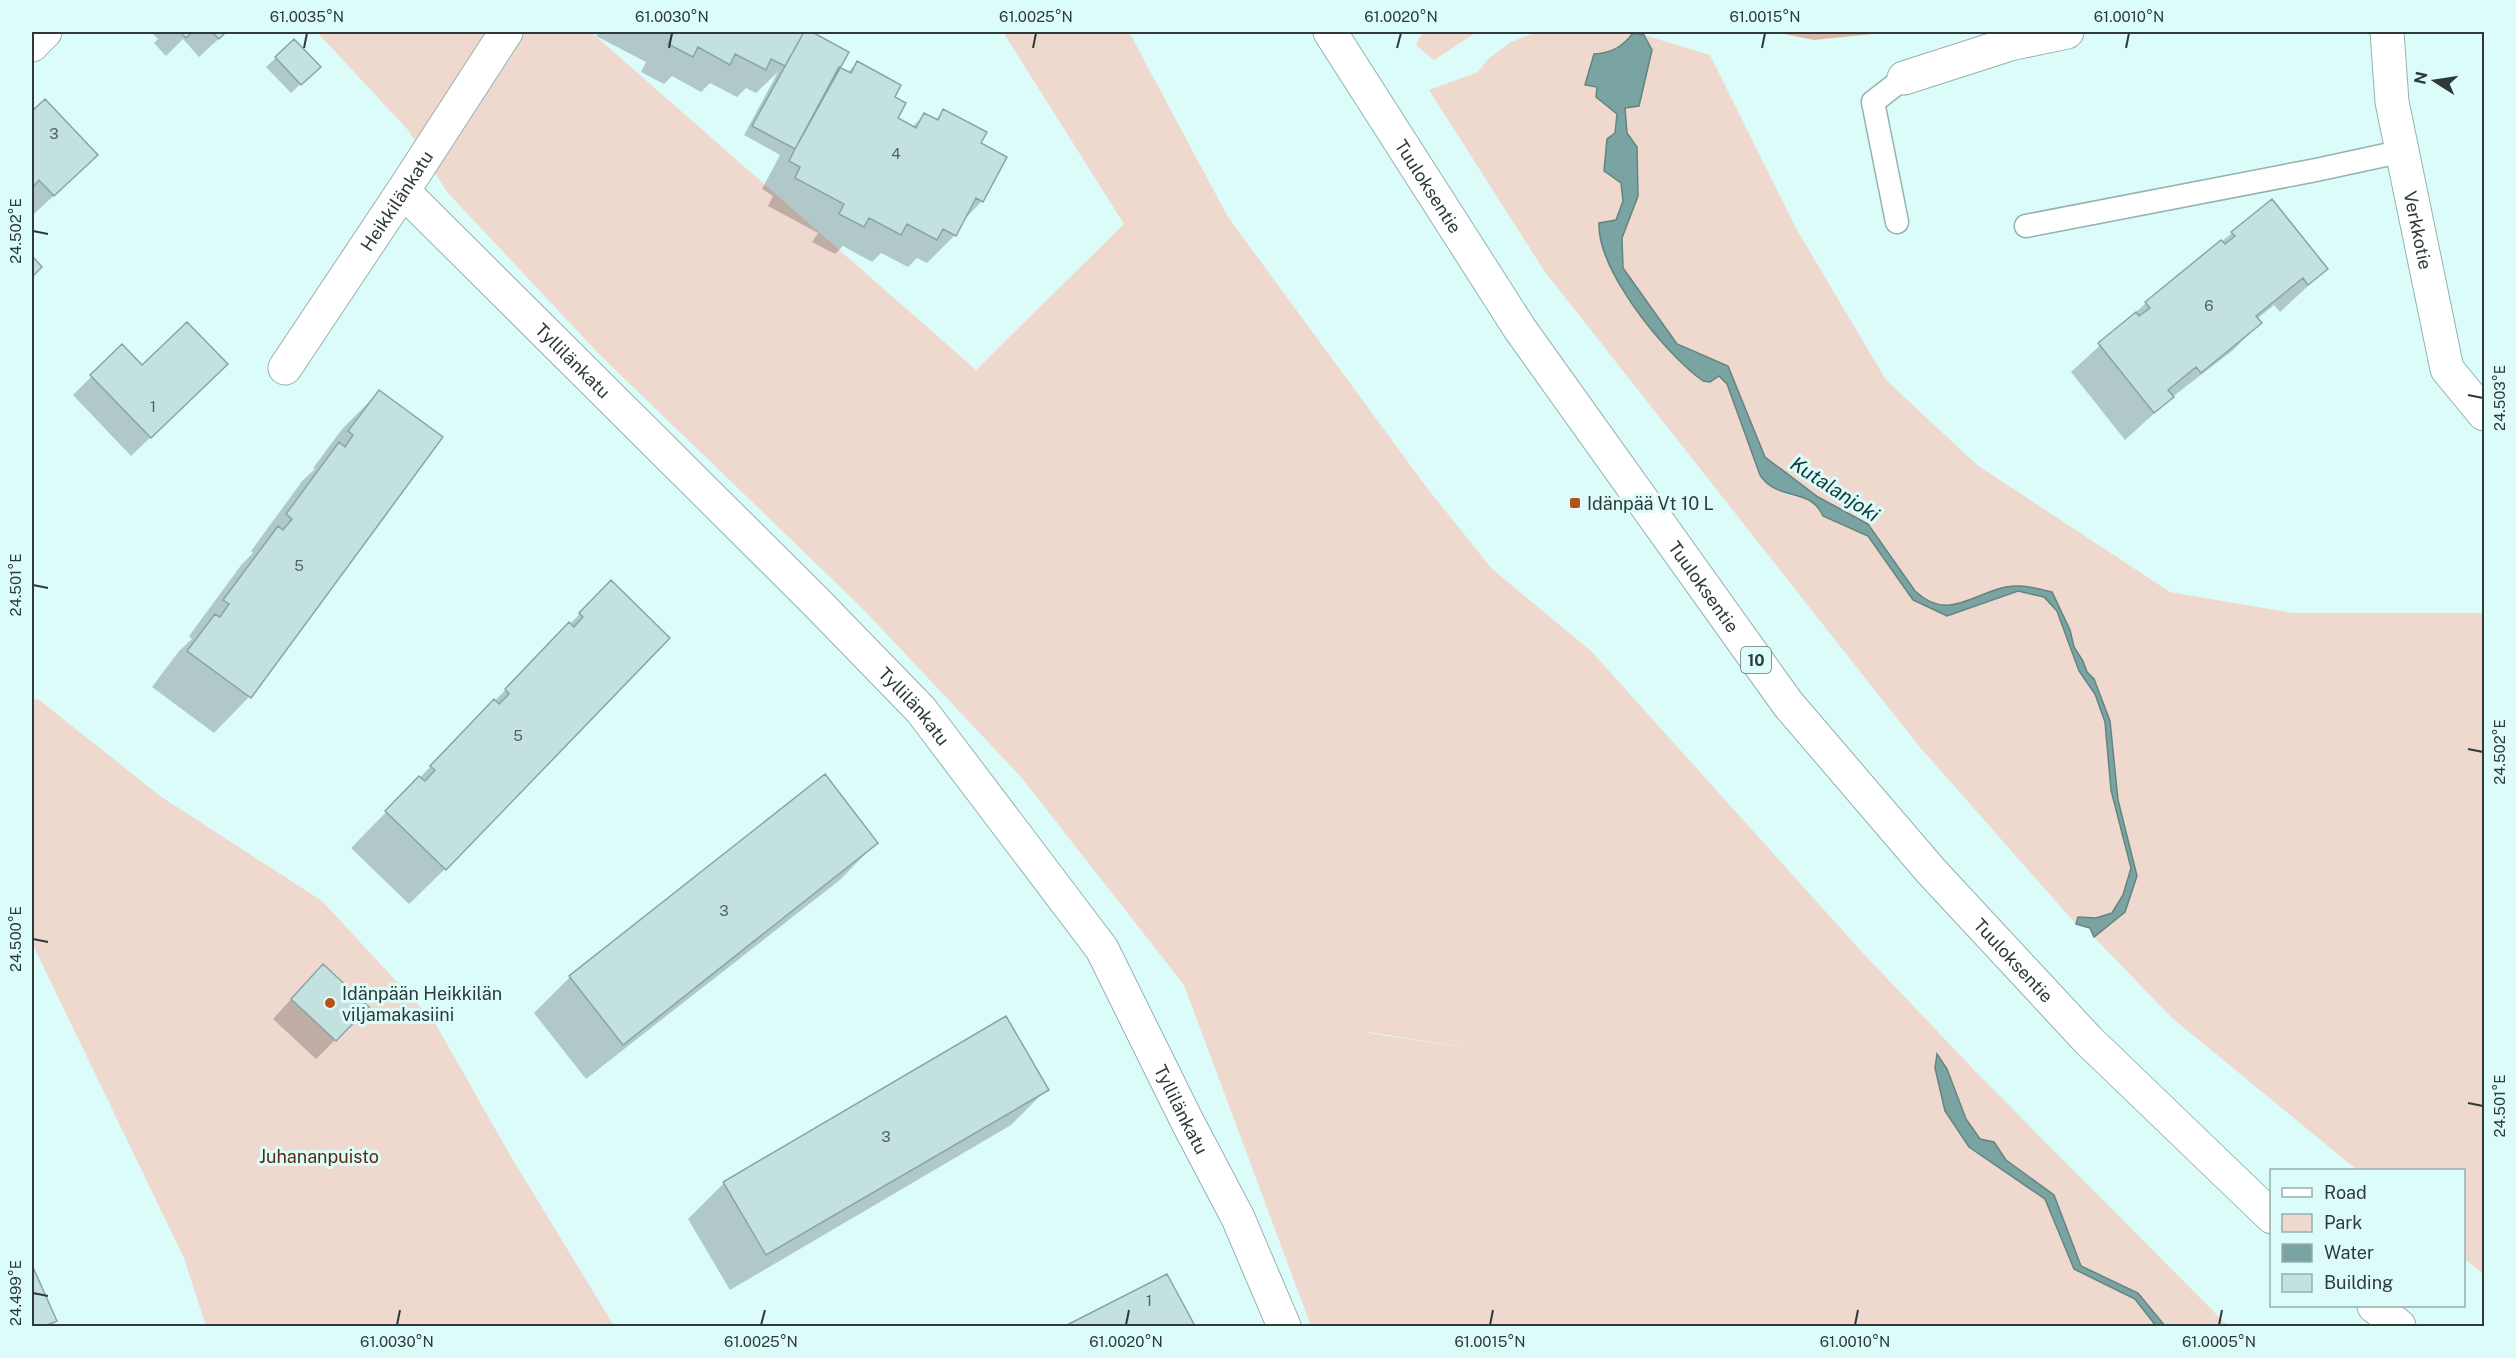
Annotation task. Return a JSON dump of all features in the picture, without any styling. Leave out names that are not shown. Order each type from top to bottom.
[{"type":"main road","points":[[32,45],[45,32]]},
{"type":"main road","name":"Heikkilänkatu","points":[[285,368],[404,191],[506,32]]},
{"type":"main road","name":"Tuuloksentie","points":[[1330,32],[1521,329],[1788,704],[1931,871],[2088,1040],[2270,1216]]},
{"type":"main road","points":[[1904,78],[2010,44],[2067,32]]},
{"type":"main road","name":"Verkkotie","points":[[2386,32],[2392,102],[2404,151],[2447,369],[2484,414]]},
{"type":"main road","name":"Tyllilänkatu","points":[[404,191],[817,603],[921,710],[1102,949],[1238,1218],[1284,1326]]},
{"type":"main road","points":[[2376,1307],[2399,1326]]},
{"type":"lane","points":[[1897,222],[1874,102],[1904,78]]},
{"type":"lane","points":[[2026,225],[2404,151]]},
{"type":"green space","points":[[317,32],[591,32],[976,370],[1124,224],[1003,32],[1129,32],[1228,217],[1427,488],[1492,569],[1591,651],[1860,950],[1976,1072],[2228,1326],[1311,1326],[1184,985],[1021,777],[863,609],[600,355],[447,192],[408,130]],"holes":[[[1369,1032],[1489,1051],[1368,1033]]]},
{"type":"green space","points":[[1423,32],[1477,32],[1434,60],[1416,45]]},
{"type":"green space","points":[[1537,32],[1633,33],[1627,42],[1608,53],[1586,85],[1597,87],[1596,97],[1617,114],[1615,133],[1607,140],[1604,171],[1621,183],[1623,201],[1616,220],[1606,223],[1605,259],[1660,342],[1694,375],[1719,376],[1727,384],[1760,475],[1769,484],[1788,495],[1812,501],[1823,516],[1868,536],[1913,600],[1947,616],[2018,591],[2044,597],[2057,611],[2079,671],[2095,694],[2105,722],[2111,790],[2131,868],[2123,895],[2112,913],[2096,918],[2078,917],[2076,924],[1918,745],[1545,272],[1429,90],[1478,72],[1488,59],[1511,42]]},
{"type":"green space","points":[[1644,35],[1710,55],[1797,230],[1886,380],[1977,465],[2170,592],[2292,613],[2484,613],[2484,1275],[2465,1259],[2465,1169],[2356,1169],[2171,1017],[2094,937],[2125,912],[2137,876],[2118,800],[2110,721],[2094,679],[2087,672],[2074,647],[2070,630],[2052,592],[2012,586],[1949,605],[1927,600],[1915,591],[1868,524],[1818,497],[1765,457],[1728,366],[1677,344],[1623,268],[1622,238],[1638,196],[1637,147],[1627,133],[1625,108],[1639,106],[1652,50]]},
{"type":"green space","name":"Juhananpuisto","points":[[38,699],[160,796],[322,901],[435,1023],[510,1155],[614,1326],[206,1326],[184,1258],[32,943],[32,700]]},
{"type":"shaded area","points":[[1774,32],[1892,32],[1814,40]]},
{"type":"water","points":[[1633,33],[1644,35],[1652,50],[1639,106],[1625,108],[1627,133],[1637,147],[1638,196],[1622,238],[1623,268],[1677,344],[1728,366],[1765,457],[1818,497],[1868,524],[1915,591],[1927,600],[1949,605],[2012,586],[2052,592],[2070,630],[2074,647],[2087,672],[2094,679],[2110,721],[2118,800],[2137,876],[2125,912],[2094,937],[2090,928],[2076,924],[2078,917],[2096,918],[2112,913],[2123,895],[2131,868],[2111,790],[2105,722],[2095,694],[2079,671],[2057,611],[2044,597],[2018,591],[1947,616],[1913,600],[1868,536],[1823,516],[1810,501],[1768,484],[1760,475],[1727,384],[1719,376],[1710,382],[1703,381],[1670,352],[1636,310],[1609,264],[1601,242],[1599,223],[1616,220],[1623,201],[1621,183],[1604,171],[1607,139],[1615,133],[1617,114],[1596,97],[1597,87],[1585,85],[1594,54],[1616,48]]},
{"type":"water","points":[[1937,1054],[1947,1069],[1966,1119],[1980,1139],[1994,1142],[2006,1160],[2054,1195],[2081,1266],[2138,1293],[2165,1326],[2156,1326],[2135,1299],[2074,1269],[2045,1199],[1969,1147],[1945,1111],[1935,1068]]},
{"type":"building","points":[[180,32],[192,32],[186,38]]},
{"type":"building","points":[[212,32],[226,32],[219,39]]},
{"type":"building","points":[[668,32],[804,32],[785,66],[771,59],[766,70],[735,54],[730,65],[698,47],[693,57],[668,44],[673,34]]},
{"type":"building","points":[[804,32],[812,32],[849,52],[795,149],[752,126]]},
{"type":"building","points":[[294,39],[321,67],[301,85],[275,57]]},
{"type":"building","points":[[857,61],[901,85],[895,97],[906,103],[898,118],[916,128],[924,113],[938,120],[943,109],[987,132],[981,143],[1007,157],[983,202],[976,198],[956,236],[943,229],[937,240],[907,224],[901,235],[869,218],[864,227],[839,214],[844,204],[795,178],[800,167],[789,161],[795,149],[839,67],[851,73]]},
{"type":"building","points":[[45,99],[98,155],[54,196],[39,180],[32,188],[32,111]]},
{"type":"building","points":[[2272,199],[2328,269],[2308,285],[2303,278],[2256,316],[2262,323],[2201,373],[2196,367],[2168,390],[2174,397],[2154,413],[2098,343],[2136,312],[2139,316],[2150,308],[2145,302],[2221,240],[2225,244],[2235,236],[2231,232]]},
{"type":"building","points":[[32,256],[42,267],[32,277]]},
{"type":"building","points":[[187,322],[228,364],[151,438],[90,375],[122,344],[142,365]]},
{"type":"building","points":[[379,390],[443,437],[251,698],[187,651],[215,614],[220,617],[229,604],[223,600],[278,526],[283,530],[292,519],[286,514],[339,442],[345,447],[353,435],[348,431]]},
{"type":"building","points":[[611,580],[670,638],[446,870],[385,811],[419,776],[425,781],[435,770],[430,766],[494,699],[499,704],[509,694],[505,689],[569,622],[574,627],[583,617],[579,613]]},
{"type":"building","points":[[825,774],[878,843],[623,1045],[569,976]]},
{"type":"building","name":"Idänpään Heikkilän viljamakasiini","points":[[323,964],[369,1007],[336,1041],[291,999]]},
{"type":"building","points":[[1006,1016],[1049,1090],[766,1255],[723,1182]]},
{"type":"building","points":[[32,1265],[57,1321],[45,1326],[32,1326]]},
{"type":"building","points":[[1167,1274],[1195,1326],[1065,1326]]},
{"type":"place","name":"Idänpää Vt 10 L","points":[[1575,503]]},
{"type":"place","name":"Idänpään Heikkilän viljamakasiini","points":[[330,1003]]},
{"type":"water label","name":"Kutalanjoki","points":[[1835,489]]}]
